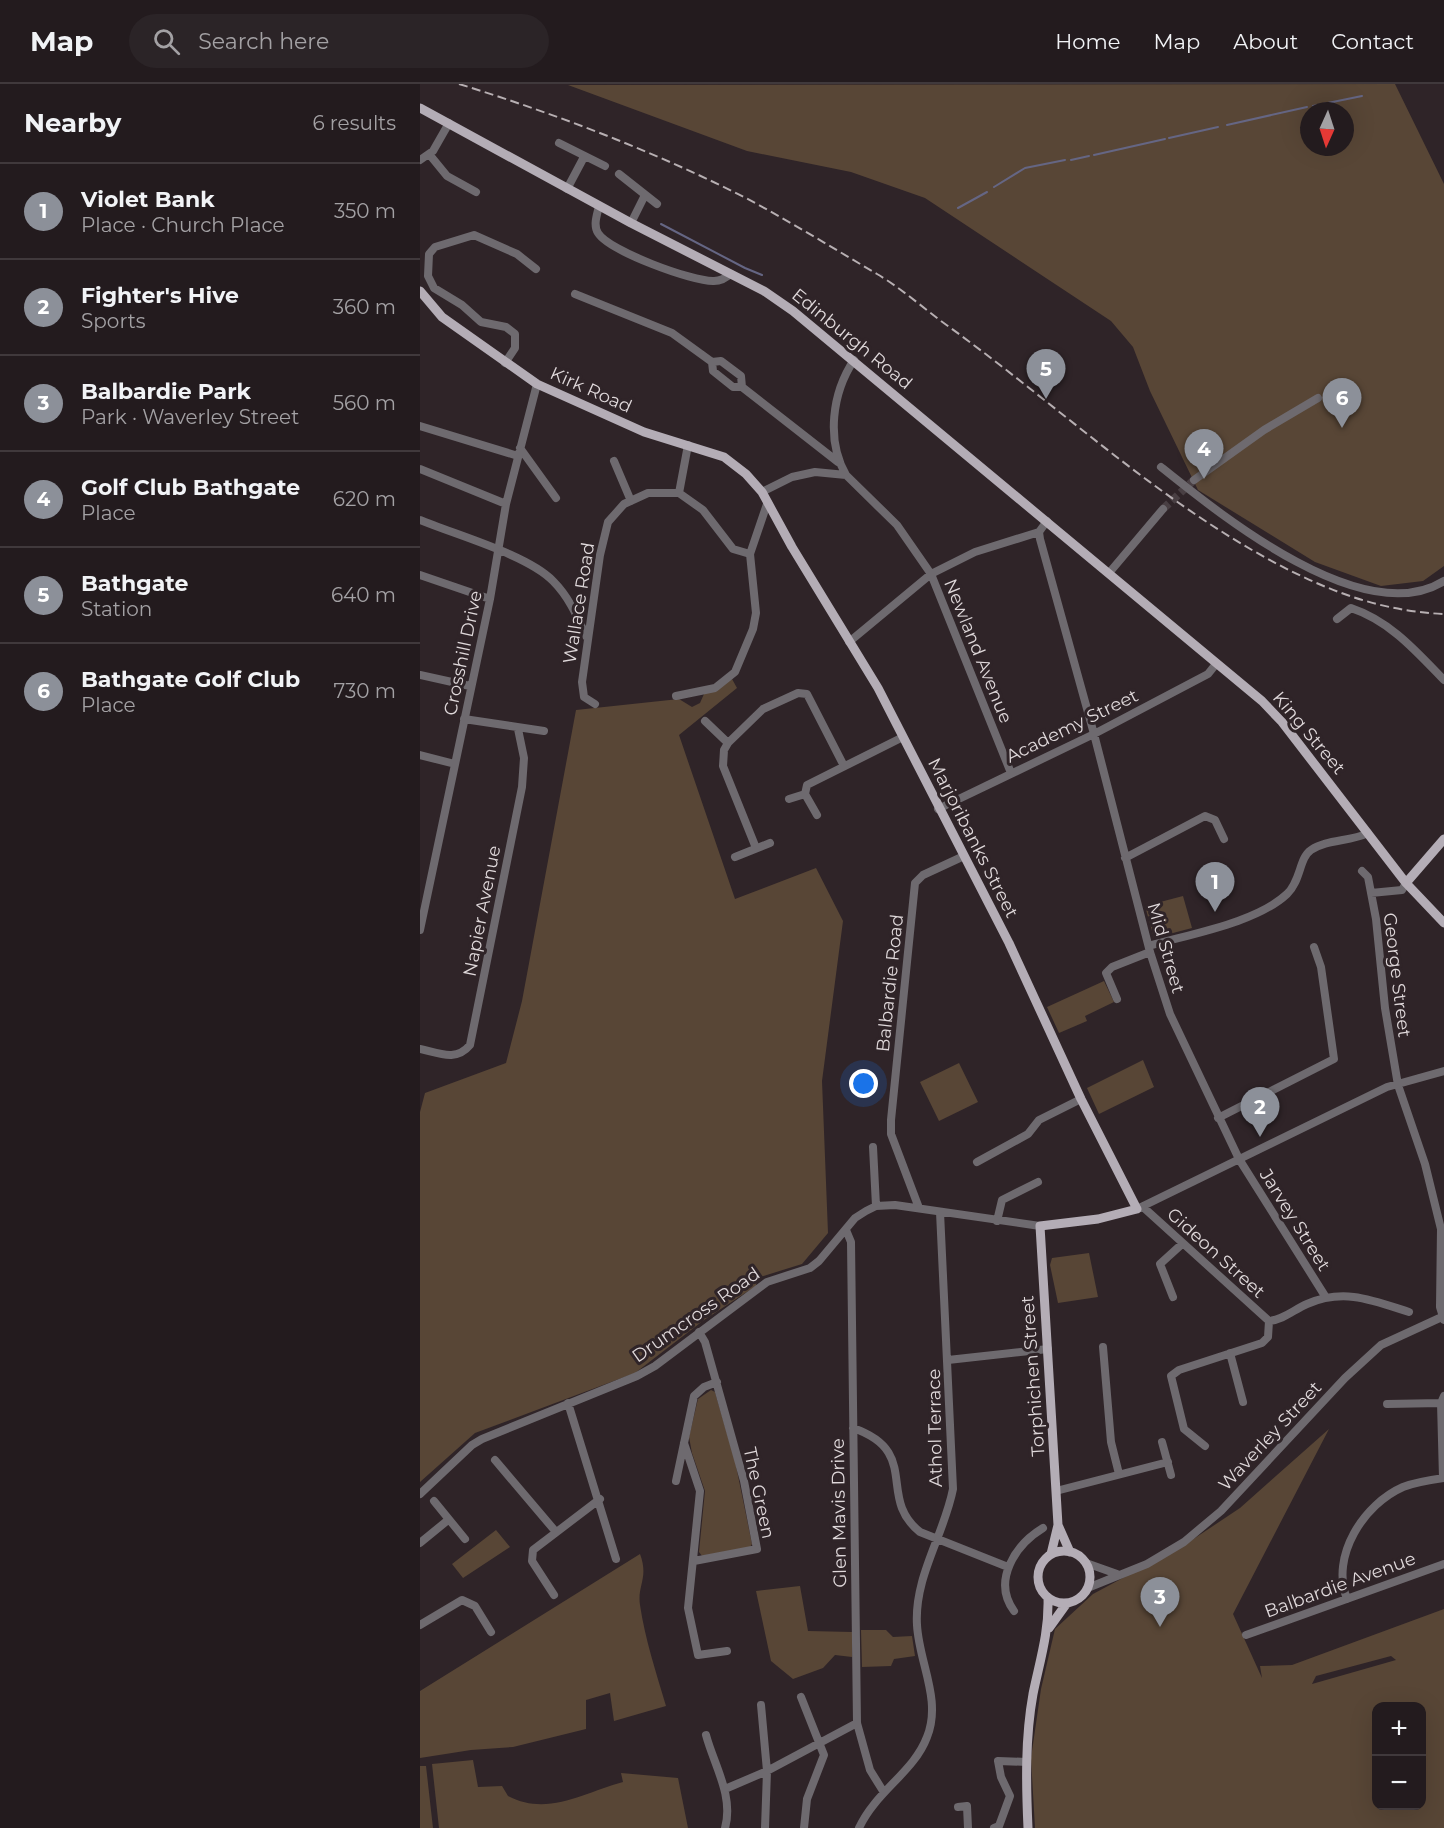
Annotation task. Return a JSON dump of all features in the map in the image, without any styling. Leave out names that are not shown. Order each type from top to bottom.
[{"type":"main road","name":"Edinburgh Road","points":[[420,108],[567,189],[764,291],[794,311],[1216,664]]},
{"type":"main road","name":"Kirk Road","points":[[420,291],[442,317],[537,384],[644,432],[724,457],[747,474],[762,492]]},
{"type":"main road","name":"Marjoribanks Street","points":[[762,492],[903,737],[938,809],[1009,943],[1081,1099],[1140,1208]]},
{"type":"main road","name":"King Street","points":[[1216,664],[1258,698],[1282,722],[1406,883],[1444,923]]},
{"type":"main road","points":[[1406,883],[1444,839]]},
{"type":"main road","points":[[1040,1226],[1098,1220],[1140,1208]]},
{"type":"main road","name":"Torphichen Street","points":[[1040,1226],[1058,1525],[1051,1554]]},
{"type":"main road","name":"Torphichen Street","points":[[1058,1525],[1070,1552]]},
{"type":"main road","points":[[1028,1828],[1027,1762],[1033,1694],[1049,1628],[1048,1598],[1039,1586],[1037,1577],[1040,1566],[1051,1554],[1070,1552],[1086,1563],[1090,1587],[1080,1598],[1067,1603],[1049,1628]]},
{"type":"main road","points":[[1048,1598],[1067,1603]]},
{"type":"street","points":[[420,160],[429,154],[449,123]]},
{"type":"street","points":[[559,143],[605,166]]},
{"type":"street","points":[[429,154],[447,176],[476,192]]},
{"type":"street","points":[[567,189],[584,157]]},
{"type":"street","points":[[619,174],[657,204]]},
{"type":"street","points":[[631,223],[645,195]]},
{"type":"street","points":[[599,206],[595,222],[597,231],[604,241],[615,248],[662,268],[712,282],[723,280],[731,274]]},
{"type":"street","points":[[505,363],[515,348],[515,334],[507,327],[487,325],[481,322],[462,305],[434,288],[428,276],[429,254],[435,247],[474,235],[517,254],[536,269]]},
{"type":"street","points":[[576,294],[672,333],[712,362],[721,362],[741,376],[742,387]]},
{"type":"street","points":[[838,462],[834,437],[835,409],[839,389],[854,360]]},
{"type":"street","points":[[712,362],[713,371],[733,387],[742,387],[838,462]]},
{"type":"street","name":"Crosshill Drive","points":[[420,930],[422,910],[490,599],[506,504],[537,384]]},
{"type":"street","points":[[1194,480],[1264,429],[1318,398]]},
{"type":"street","points":[[420,426],[519,452],[556,498]]},
{"type":"street","points":[[688,445],[679,493],[703,510],[733,549],[750,554]]},
{"type":"street","points":[[614,461],[631,501]]},
{"type":"street","name":"Newland Avenue","points":[[838,462],[846,475],[897,525],[931,574],[1011,773]]},
{"type":"street","points":[[1161,467],[1234,523],[1324,575],[1371,592],[1399,595],[1423,591],[1444,581]]},
{"type":"street","points":[[420,469],[506,504]]},
{"type":"street","points":[[762,492],[792,477],[815,472],[846,475]]},
{"type":"street","name":"Wallace Road","points":[[595,704],[584,697],[582,682],[600,555],[608,522],[624,504],[648,493],[679,493]]},
{"type":"street","points":[[676,696],[715,688],[735,672],[753,629],[756,613],[750,554],[767,504]]},
{"type":"street","points":[[1109,573],[1163,509]]},
{"type":"street","points":[[420,520],[534,566],[553,581],[573,606],[587,638]]},
{"type":"street","points":[[849,642],[931,574],[975,552],[1039,532],[1047,521]]},
{"type":"street","name":"Mid Street","points":[[1039,532],[1149,949],[1170,1014],[1239,1159]]},
{"type":"street","points":[[420,575],[490,599]]},
{"type":"street","points":[[1337,619],[1351,608],[1368,614],[1401,637],[1444,680]]},
{"type":"street","name":"Academy Street","points":[[938,809],[1094,734],[1208,674],[1216,664]]},
{"type":"street","points":[[420,675],[471,686]]},
{"type":"street","points":[[756,848],[723,766],[728,743],[763,709],[802,692],[809,697],[844,766]]},
{"type":"street","points":[[464,719],[518,729],[544,731]]},
{"type":"street","points":[[705,721],[728,743]]},
{"type":"street","name":"Napier Avenue","points":[[420,1049],[453,1056],[463,1054],[470,1045],[522,787],[524,759],[518,729]]},
{"type":"street","points":[[817,815],[805,794],[807,785],[903,737]]},
{"type":"street","points":[[420,756],[455,764]]},
{"type":"street","points":[[789,799],[805,794]]},
{"type":"street","points":[[1125,858],[1205,816],[1215,820],[1221,836]]},
{"type":"street","points":[[1117,999],[1106,973],[1112,967],[1149,949],[1269,907],[1288,893],[1298,880],[1306,854],[1313,848],[1354,840],[1368,833]]},
{"type":"street","points":[[735,857],[770,843]]},
{"type":"street","name":"Balbardie Road","points":[[919,1208],[891,1134],[915,883],[923,875],[964,856]]},
{"type":"street","name":"George Street","points":[[1362,871],[1368,877],[1371,893],[1398,1085],[1434,1197],[1441,1229],[1440,1308],[1444,1317]]},
{"type":"street","points":[[1371,893],[1402,890],[1406,883]]},
{"type":"street","points":[[1218,1118],[1334,1059],[1321,967],[1314,947]]},
{"type":"street","points":[[1140,1208],[1380,1091],[1444,1071]]},
{"type":"street","points":[[976,1162],[1028,1134],[1039,1120],[1081,1099]]},
{"type":"street","points":[[873,1147],[876,1206],[895,1205],[1040,1226]]},
{"type":"street","name":"Jarvey Street","points":[[1239,1159],[1325,1296]]},
{"type":"street","points":[[997,1221],[1002,1200],[1038,1182]]},
{"type":"street","name":"Drumcross Road","points":[[420,1494],[472,1445],[568,1403],[637,1377],[767,1282],[810,1268],[819,1261],[855,1218],[876,1206]]},
{"type":"street","name":"Gideon Street","points":[[1140,1208],[1269,1322]]},
{"type":"street","name":"Athol Terrace","points":[[859,1828],[868,1809],[922,1749],[933,1719],[933,1700],[922,1665],[916,1624],[920,1585],[949,1511],[953,1489],[940,1212]]},
{"type":"street","name":"Glen Mavis Drive","points":[[846,1230],[851,1242],[857,1723],[870,1770],[883,1791]]},
{"type":"street","points":[[1173,1297],[1160,1264],[1182,1244]]},
{"type":"street","points":[[1205,1446],[1184,1429],[1171,1376],[1179,1370],[1262,1343],[1268,1337],[1269,1322],[1282,1320],[1299,1308],[1325,1296],[1344,1295],[1374,1300],[1409,1312]]},
{"type":"street","name":"Waverley Street","points":[[1090,1587],[1117,1574],[1147,1564],[1184,1542],[1221,1511],[1344,1378],[1381,1345],[1444,1317]]},
{"type":"street","name":"The Green","points":[[694,1561],[757,1550],[744,1481],[705,1342],[699,1332]]},
{"type":"street","points":[[1103,1347],[1111,1442],[1119,1474]]},
{"type":"street","points":[[948,1360],[1048,1349]]},
{"type":"street","points":[[1230,1353],[1243,1402]]},
{"type":"street","points":[[676,1481],[694,1396],[717,1382]]},
{"type":"street","points":[[1347,1599],[1342,1574],[1345,1557],[1350,1540],[1368,1514],[1384,1498],[1402,1488],[1444,1478],[1443,1400],[1387,1404]]},
{"type":"street","points":[[568,1403],[600,1499],[616,1559]]},
{"type":"street","points":[[854,1428],[874,1435],[886,1448],[893,1462],[898,1494],[905,1515],[920,1532],[1008,1567]]},
{"type":"street","points":[[1162,1442],[1171,1474]]},
{"type":"street","points":[[684,1443],[700,1491],[688,1608],[695,1646],[698,1655],[703,1656],[727,1651]]},
{"type":"street","points":[[495,1460],[555,1532]]},
{"type":"street","points":[[1056,1491],[1167,1462]]},
{"type":"street","points":[[554,1594],[532,1561],[531,1554],[555,1532],[600,1499]]},
{"type":"street","points":[[434,1501],[465,1539]]},
{"type":"street","points":[[420,1544],[448,1520]]},
{"type":"street","points":[[1014,1611],[1007,1601],[1008,1567],[1024,1542],[1043,1528]]},
{"type":"street","points":[[1086,1563],[1117,1574]]},
{"type":"street","name":"Balbardie Avenue","points":[[1246,1635],[1444,1564]]},
{"type":"street","points":[[421,1621],[462,1600],[475,1606],[491,1632]]},
{"type":"street","points":[[801,1697],[824,1755],[807,1799],[804,1828]]},
{"type":"street","points":[[761,1706],[767,1771],[765,1828]]},
{"type":"street","points":[[724,1789],[767,1771],[857,1723]]},
{"type":"street","points":[[706,1735],[728,1804],[725,1828]]},
{"type":"street","points":[[994,1828],[999,1826],[1010,1796],[1001,1778],[998,1761],[1027,1762]]},
{"type":"street","points":[[958,1807],[967,1806],[968,1828]]},
{"type":"shaded area","points":[[1395,84],[1444,184],[1444,566],[1423,581],[1381,586],[1315,562],[1198,490],[1150,391],[1133,347],[1111,321],[925,198],[851,172],[747,151],[568,85]]},
{"type":"shaded area","points":[[732,679],[737,688],[679,735],[735,899],[816,868],[843,921],[822,1081],[828,1233],[802,1264],[757,1278],[756,1286],[704,1320],[635,1373],[475,1433],[420,1482],[420,1112],[425,1093],[506,1063],[522,1001],[576,710],[679,699],[692,707],[700,703],[704,694]]},
{"type":"shaded area","points":[[1183,896],[1192,928],[1154,938],[1145,906]]},
{"type":"shaded area","points":[[1104,981],[1114,1002],[1085,1016],[1087,1021],[1059,1033],[1047,1007]]},
{"type":"shaded area","points":[[1143,1060],[1154,1087],[1099,1114],[1087,1088]]},
{"type":"shaded area","points":[[959,1063],[978,1102],[939,1121],[920,1082]]},
{"type":"shaded area","points":[[1089,1253],[1098,1297],[1058,1303],[1050,1265],[1052,1258]]},
{"type":"shaded area","points":[[711,1390],[715,1392],[735,1461],[752,1544],[750,1547],[702,1556],[699,1552],[705,1491],[689,1437],[698,1399]]},
{"type":"shaded area","points":[[1329,1429],[1233,1614],[1262,1678],[1260,1666],[1292,1665],[1444,1609],[1444,1828],[1035,1828],[1031,1758],[1041,1689],[1055,1629],[1093,1594],[1186,1544],[1240,1508]],"holes":[[[1391,1656],[1396,1660],[1312,1684],[1316,1676]]]},
{"type":"shaded area","points":[[496,1530],[510,1547],[463,1578],[452,1564]]},
{"type":"shaded area","points":[[640,1554],[643,1569],[640,1592],[642,1618],[666,1706],[614,1721],[610,1693],[586,1700],[586,1729],[513,1747],[471,1750],[420,1758],[420,1691]]},
{"type":"shaded area","points":[[800,1586],[808,1631],[852,1632],[852,1657],[835,1655],[823,1668],[793,1679],[771,1661],[756,1591]]},
{"type":"shaded area","points":[[861,1630],[886,1630],[893,1637],[912,1636],[915,1656],[894,1659],[891,1666],[862,1667]]},
{"type":"shaded area","points":[[473,1760],[478,1787],[502,1786],[508,1796],[523,1802],[538,1804],[566,1801],[623,1782],[621,1773],[678,1778],[688,1828],[439,1828],[432,1764]]},
{"type":"shaded area","points":[[420,1766],[426,1766],[433,1828],[420,1828]]},
{"type":"waterway","points":[[1333,102],[1362,96]]},
{"type":"waterway","points":[[1227,125],[1300,109]]},
{"type":"waterway","points":[[1169,138],[1218,127]]},
{"type":"waterway","points":[[1094,155],[1165,139]]},
{"type":"waterway","points":[[1071,160],[1089,156]]},
{"type":"waterway","points":[[994,187],[1025,168],[1065,160]]},
{"type":"waterway","points":[[958,208],[987,192]]},
{"type":"waterway","points":[[661,224],[762,275]]},
{"type":"tunnel","points":[[1163,509],[1194,480]]},
{"type":"railway","points":[[459,84],[604,134],[744,197],[893,285],[1132,469],[1211,525],[1252,550],[1275,563],[1344,594],[1393,608],[1444,614]]},
{"type":"place","name":"Bathgate","points":[[1046,399]]},
{"type":"place","name":"Bathgate Golf Club","points":[[1342,428]]},
{"type":"place","name":"Golf Club Bathgate","points":[[1204,479]]},
{"type":"place","name":"Violet Bank","points":[[1215,912]]},
{"type":"place","name":"Fighter's Hive","points":[[1260,1137]]},
{"type":"place","name":"Balbardie Park","points":[[1160,1627]]}]
